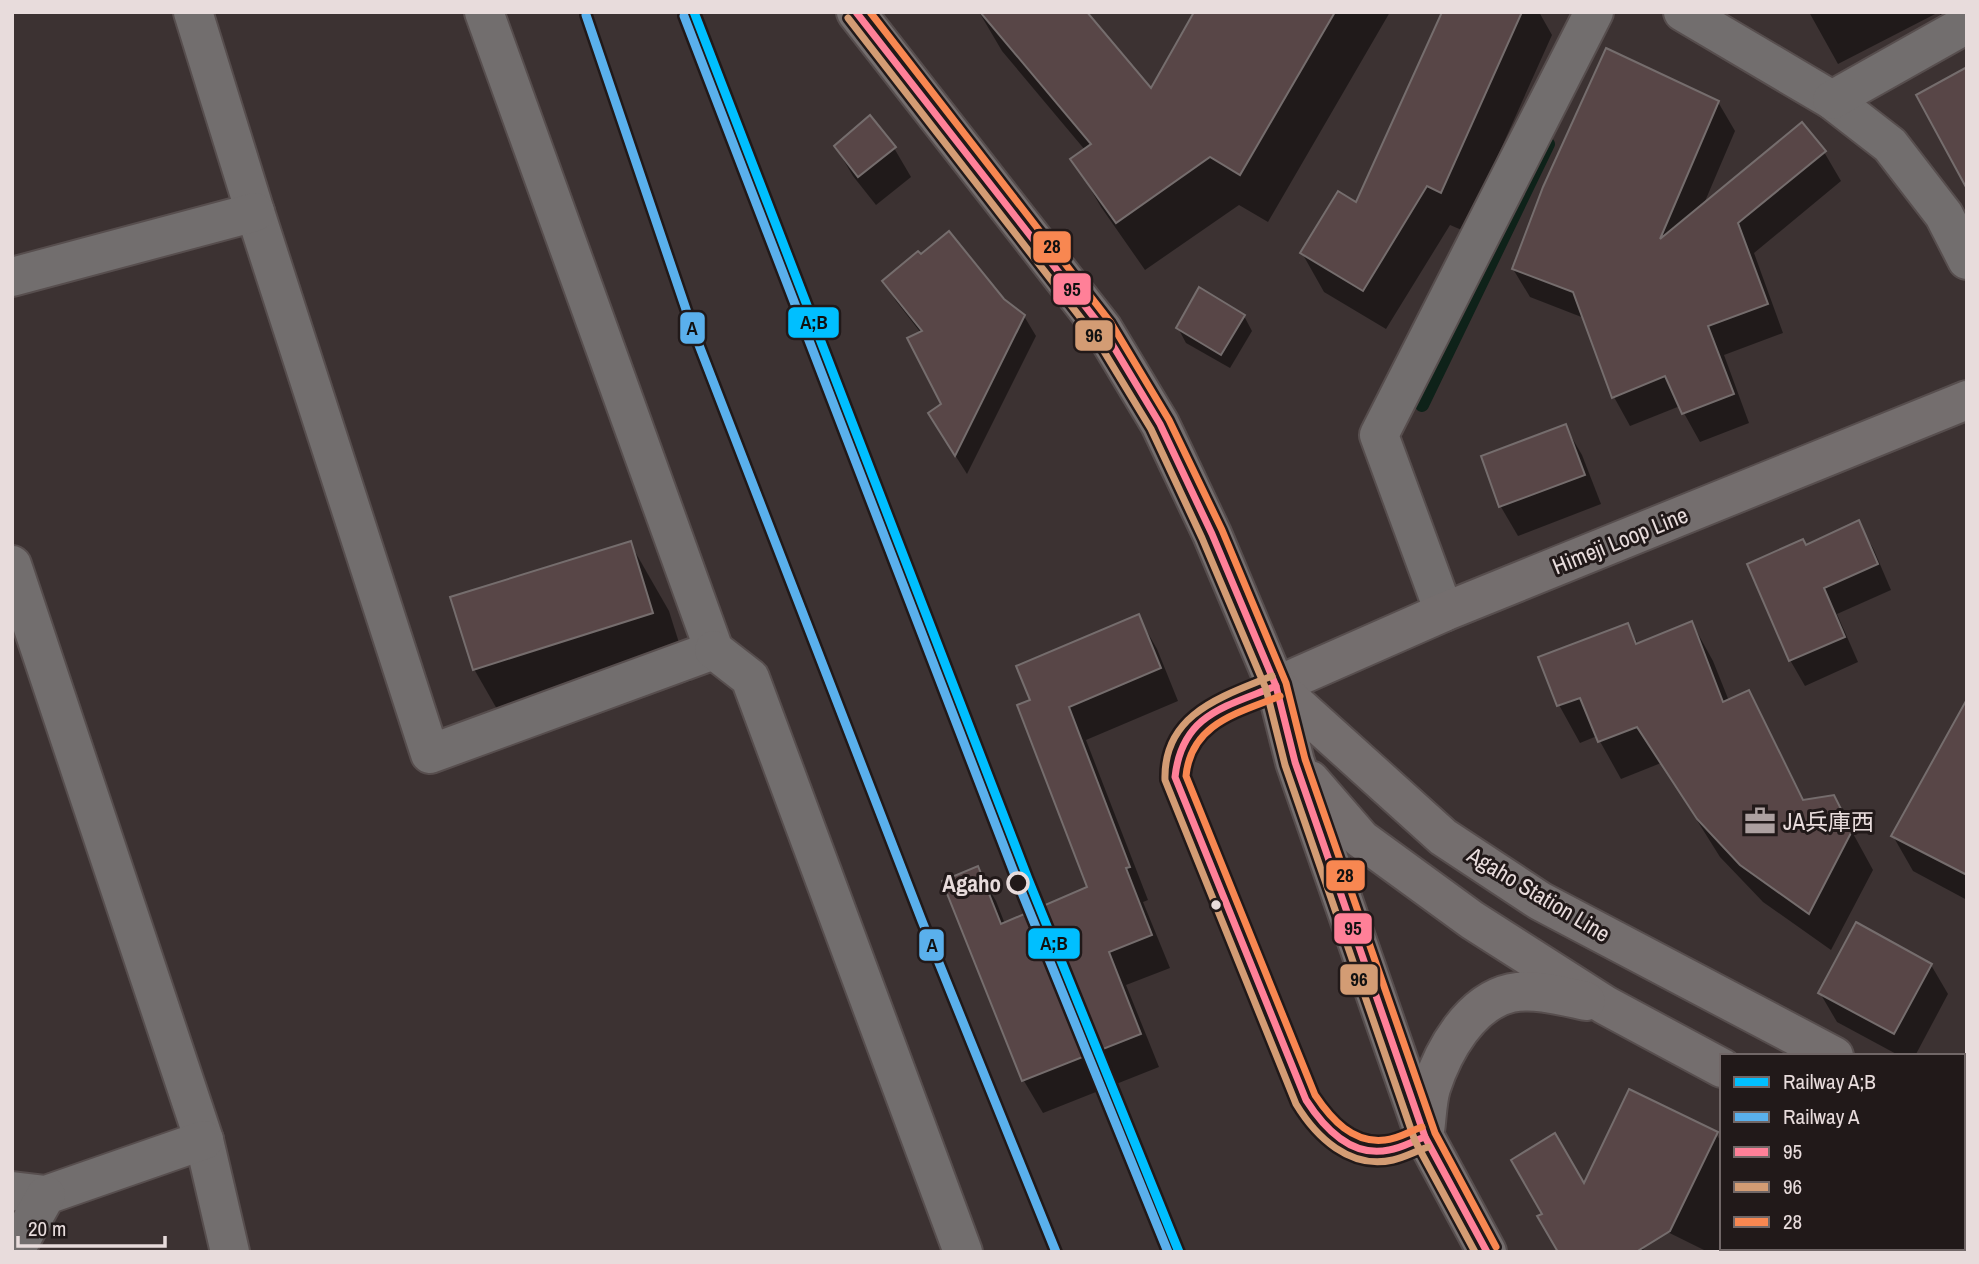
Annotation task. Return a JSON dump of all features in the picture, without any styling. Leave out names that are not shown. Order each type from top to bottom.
[{"type":"main road","points":[[856,12],[1103,329],[1160,424],[1212,534],[1276,686],[1295,762],[1425,1137],[1487,1252]]},
{"type":"main road","name":"Himeji Loop Line","points":[[1276,686],[1444,611],[1967,400]]},
{"type":"main road","name":"Agaho Station Line","points":[[1276,686],[1443,837],[1540,901],[1830,1054]]},
{"type":"main road","points":[[1295,762],[1361,839],[1472,920],[1605,1005],[1720,1067]]},
{"type":"main road","points":[[1425,1137],[1431,1090],[1448,1048],[1478,1011],[1493,1000],[1511,993],[1527,992],[1566,996],[1605,1005]]},
{"type":"street","points":[[193,12],[430,754],[714,650]]},
{"type":"street","points":[[484,12],[714,650],[750,678],[963,1252]]},
{"type":"street","points":[[1444,611],[1379,435],[1594,12]]},
{"type":"street","points":[[1683,12],[1832,100],[1890,145],[1944,215],[1967,260]]},
{"type":"street","points":[[1832,100],[1967,24]]},
{"type":"street","points":[[12,277],[255,212]]},
{"type":"street","points":[[12,565],[204,1140],[230,1252]]},
{"type":"street","points":[[15,1252],[29,1193],[204,1140]]},
{"type":"building","points":[[980,12],[1087,12],[1151,88],[1194,12],[1335,12],[1240,175],[1210,157],[1116,223],[1070,159],[1091,144]]},
{"type":"building","points":[[1442,12],[1522,12],[1441,193],[1427,186],[1363,291],[1300,253],[1338,191],[1356,202]]},
{"type":"building","points":[[1606,48],[1719,101],[1660,239],[1802,122],[1826,151],[1738,223],[1768,304],[1708,326],[1734,394],[1682,414],[1665,376],[1612,398],[1573,292],[1512,269],[1543,187]]},
{"type":"building","points":[[1967,67],[1967,189],[1916,95]]},
{"type":"building","points":[[870,115],[896,147],[858,177],[834,146]]},
{"type":"building","points":[[949,231],[1004,299],[1025,315],[955,456],[928,413],[941,404],[907,338],[922,331],[882,281],[918,251],[921,254]]},
{"type":"building","points":[[1199,287],[1245,315],[1221,355],[1176,328]]},
{"type":"building","points":[[1566,424],[1585,475],[1499,507],[1481,456]]},
{"type":"building","points":[[1859,520],[1878,564],[1824,588],[1845,637],[1789,661],[1747,564],[1803,539],[1806,545]]},
{"type":"building","points":[[631,541],[653,613],[473,670],[450,597]]},
{"type":"building","points":[[1139,614],[1161,668],[1069,707],[1130,867],[1126,868],[1152,935],[1109,952],[1141,1034],[1022,1081],[942,881],[978,866],[1001,924],[1087,887],[1017,705],[1030,700],[1016,666]]},
{"type":"building","points":[[1692,621],[1723,702],[1749,690],[1803,800],[1834,795],[1852,831],[1809,914],[1740,865],[1697,819],[1637,727],[1598,742],[1580,698],[1557,706],[1538,657],[1628,623],[1636,644]]},
{"type":"building","points":[[1967,699],[1967,875],[1891,836]]},
{"type":"building","points":[[1856,922],[1932,964],[1894,1034],[1818,993]]},
{"type":"building","points":[[1629,1089],[1718,1132],[1670,1231],[1636,1252],[1558,1252],[1537,1216],[1542,1214],[1511,1160],[1555,1133],[1584,1183]]},
{"type":"waterway","points":[[1422,405],[1548,144]]},
{"type":"rail line","name":"A;B","points":[[694,12],[1028,879],[1179,1252]]},
{"type":"rail line","name":"A","points":[[586,15],[692,327],[922,921],[1056,1252]]},
{"type":"rail line","name":"A","points":[[684,16],[1018,883],[1168,1252]]},
{"type":"transit line","name":"95","points":[[856,12],[1103,329],[1160,424],[1212,534],[1276,686],[1295,762],[1425,1137],[1487,1252]]},
{"type":"transit line","name":"28","points":[[870,12],[1111,323],[1169,420],[1222,530],[1286,683],[1305,759],[1435,1133],[1496,1247]]},
{"type":"transit line","name":"96","points":[[848,18],[1094,335],[1151,429],[1202,538],[1266,689],[1285,765],[1415,1141],[1475,1252]]},
{"type":"transit line","name":"96","points":[[1272,676],[1215,701],[1185,724],[1174,739],[1167,757],[1165,780],[1296,1104],[1304,1116],[1324,1139],[1336,1148],[1363,1160],[1393,1160],[1428,1147]]},
{"type":"transit line","name":"95","points":[[1276,686],[1223,707],[1197,726],[1179,756],[1175,777],[1306,1100],[1313,1111],[1340,1138],[1363,1150],[1389,1150],[1425,1137]]},
{"type":"transit line","name":"28","points":[[1280,696],[1233,715],[1207,732],[1190,758],[1186,776],[1315,1095],[1336,1121],[1363,1138],[1390,1139],[1422,1127]]},
{"type":"place","name":"JA兵庫西","points":[[1760,821]]},
{"type":"place","name":"Agaho","points":[[1018,883]]}]
